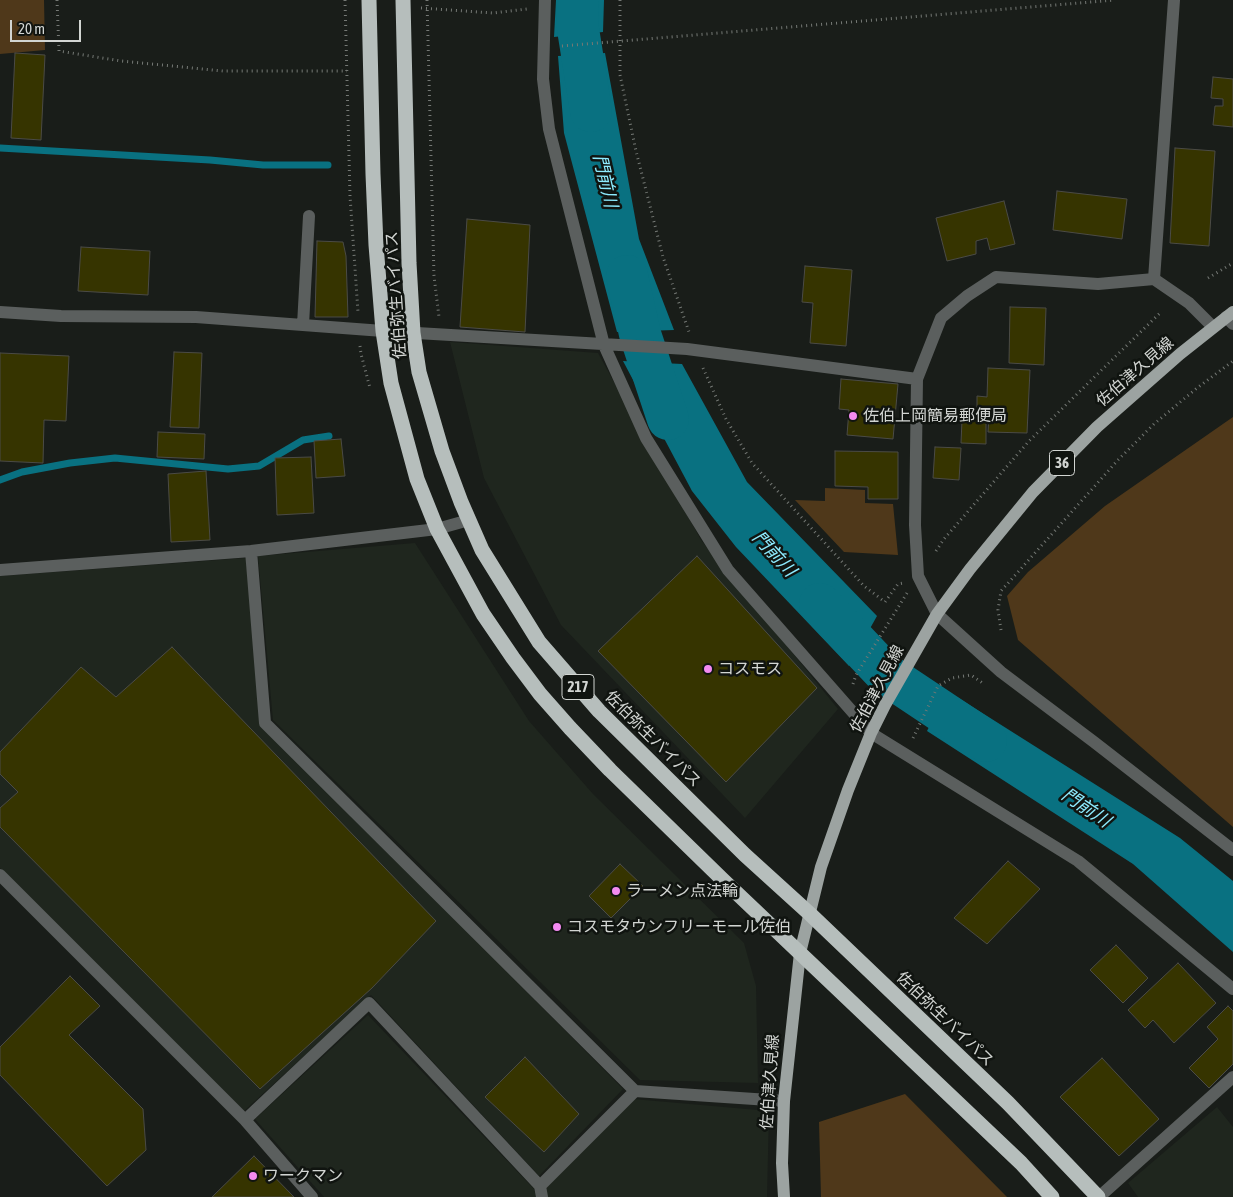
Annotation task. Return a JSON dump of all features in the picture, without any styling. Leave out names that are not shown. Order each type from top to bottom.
[{"type":"highway","name":"佐伯弥生バイパス","points":[[369,0],[372,174],[383,332],[392,383],[417,479],[437,529],[483,614],[540,694],[610,770],[1021,1163],[1052,1197]]},
{"type":"highway","name":"佐伯弥生バイパス","points":[[403,3],[409,262],[413,333],[419,372],[442,451],[482,550],[534,634],[599,711],[745,855],[810,914],[1008,1103],[1099,1197]]},
{"type":"main road","name":"佐伯津久見線","points":[[784,1197],[782,1163],[784,1101],[800,953],[821,867],[848,790],[871,733],[885,705],[937,614],[970,569],[1033,492],[1097,428],[1180,354],[1213,327],[1231,318]]},
{"type":"street","points":[[1154,278],[1174,0]]},
{"type":"street","points":[[545,4],[543,79],[549,129],[604,345],[646,438],[728,570],[871,733],[1078,861],[1233,989]]},
{"type":"street","points":[[303,325],[308,216]]},
{"type":"street","points":[[1213,327],[1189,303],[1154,278],[1098,284],[996,277],[967,296],[942,318],[917,379],[914,581],[937,614],[1001,672],[1233,850]]},
{"type":"street","points":[[0,312],[61,316],[196,317],[383,332],[691,350],[917,379]]},
{"type":"street","points":[[0,570],[251,551],[437,529],[469,520]]},
{"type":"street","points":[[251,551],[265,723],[635,1091],[784,1101]]},
{"type":"street","points":[[0,876],[245,1120],[312,1197]]},
{"type":"street","points":[[245,1120],[369,1002],[541,1191],[635,1091]]},
{"type":"street","points":[[1099,1197],[1233,1077]]},
{"type":"path","points":[[57,0],[59,51],[121,61],[223,70],[347,71]]},
{"type":"path","points":[[428,0],[434,276],[441,335]]},
{"type":"path","points":[[620,0],[618,42],[620,75],[636,151],[663,256],[691,350],[726,419],[752,463],[864,586],[885,602],[898,584],[914,581]]},
{"type":"path","points":[[555,46],[1115,0]]},
{"type":"path","points":[[403,3],[428,8],[493,13],[545,4]]},
{"type":"path","points":[[1208,278],[1233,263]]},
{"type":"path","points":[[856,675],[914,581],[944,539],[1029,441],[1160,313]]},
{"type":"path","points":[[1001,630],[998,610],[1001,591],[1118,460],[1197,388],[1233,362]]},
{"type":"path","points":[[910,744],[938,686],[952,678],[971,675]]},
{"type":"shaded area","points":[[0,0],[44,0],[45,50],[0,54]]},
{"type":"shaded area","points":[[450,342],[598,353],[701,540],[838,709],[745,818],[561,625],[484,478]]},
{"type":"shaded area","points":[[1233,417],[1233,827],[1018,640],[1007,596],[1028,572],[1105,506]]},
{"type":"shaded area","points":[[825,488],[865,490],[865,503],[893,504],[898,555],[844,552],[795,500],[825,501]]},
{"type":"shaded area","points":[[415,543],[529,721],[593,794],[744,943],[756,986],[758,1083],[640,1080],[273,720],[258,556]]},
{"type":"shaded area","points":[[246,558],[262,725],[623,1089],[539,1176],[371,995],[244,1111],[0,868],[0,576]]},
{"type":"shaded area","points":[[368,1015],[534,1189],[536,1197],[324,1197],[255,1119]]},
{"type":"shaded area","points":[[905,1094],[1007,1197],[821,1197],[819,1122]]},
{"type":"shaded area","points":[[633,1099],[769,1111],[767,1197],[547,1197],[545,1189]]},
{"type":"shaded area","points":[[1217,1107],[1233,1127],[1233,1197],[1138,1197],[1128,1183]]},
{"type":"water","points":[[556,0],[604,0],[603,32],[554,37]]},
{"type":"water","points":[[605,53],[639,239],[674,330],[617,332],[564,133],[558,56]]},
{"type":"water","points":[[623,361],[682,364],[747,482],[877,616],[849,666],[736,547],[692,491]]},
{"type":"water","points":[[957,697],[1180,838],[1233,881],[1233,952],[1133,864],[927,731],[943,699]]},
{"type":"building","points":[[15,53],[45,55],[41,140],[11,138]]},
{"type":"building","points":[[1213,77],[1233,79],[1233,127],[1213,125],[1215,106],[1223,106],[1223,99],[1211,98]]},
{"type":"building","points":[[1175,148],[1215,151],[1209,246],[1170,243]]},
{"type":"building","points":[[1057,191],[1127,199],[1122,239],[1053,230]]},
{"type":"building","points":[[1004,201],[1015,244],[990,250],[987,238],[976,241],[976,254],[947,261],[936,218]]},
{"type":"building","points":[[467,219],[530,225],[525,332],[460,327]]},
{"type":"building","points":[[317,241],[343,242],[346,256],[348,317],[315,317]]},
{"type":"building","points":[[81,247],[150,251],[148,295],[78,291]]},
{"type":"building","points":[[805,266],[852,270],[846,346],[810,343],[813,303],[802,302]]},
{"type":"building","points":[[1010,307],[1046,308],[1044,365],[1009,363]]},
{"type":"building","points":[[174,352],[202,353],[199,428],[170,427]]},
{"type":"building","points":[[0,353],[69,356],[66,421],[44,420],[43,463],[0,461]]},
{"type":"building","points":[[988,368],[1030,370],[1027,433],[988,432],[989,414],[977,414],[977,396],[987,397]]},
{"type":"building","points":[[841,379],[898,384],[893,439],[847,435],[849,410],[839,409]]},
{"type":"building","points":[[962,420],[986,421],[986,444],[961,443]]},
{"type":"building","points":[[158,432],[205,434],[204,459],[157,457]]},
{"type":"building","points":[[341,439],[345,476],[316,478],[314,441]]},
{"type":"building","points":[[935,447],[961,448],[959,480],[933,478]]},
{"type":"building","points":[[835,451],[898,452],[898,499],[868,499],[868,487],[835,486]]},
{"type":"building","points":[[311,457],[314,513],[277,515],[275,458]]},
{"type":"building","points":[[206,471],[210,540],[171,542],[168,474]]},
{"type":"building","name":"コスモス","points":[[697,556],[817,688],[726,782],[598,651]]},
{"type":"building","points":[[172,647],[436,921],[372,988],[260,1089],[0,827],[0,808],[18,792],[0,774],[0,752],[81,667],[116,697]]},
{"type":"building","points":[[1008,861],[1040,889],[987,944],[954,918]]},
{"type":"building","name":"ラーメン点法輪","points":[[620,864],[643,886],[611,918],[589,896]]},
{"type":"building","points":[[1116,945],[1148,978],[1123,1003],[1090,970]]},
{"type":"building","points":[[1178,963],[1216,1003],[1174,1043],[1153,1020],[1145,1028],[1128,1010]]},
{"type":"building","points":[[70,976],[100,1006],[69,1035],[143,1109],[146,1150],[107,1186],[0,1075],[0,1047]]},
{"type":"building","points":[[1228,1006],[1233,1011],[1233,1064],[1209,1088],[1189,1068],[1218,1039],[1207,1027]]},
{"type":"building","points":[[525,1057],[579,1114],[544,1152],[485,1097]]},
{"type":"building","points":[[1102,1058],[1159,1119],[1119,1156],[1060,1097]]},
{"type":"building","name":"ワークマン","points":[[254,1156],[294,1197],[212,1197]]},
{"type":"waterway","name":"門前川","points":[[577,0],[578,29],[591,111]]},
{"type":"waterway","points":[[0,148],[210,160],[263,165],[328,165]]},
{"type":"waterway","name":"門前川","points":[[627,276],[640,334],[668,419]]},
{"type":"waterway","points":[[0,480],[22,472],[70,463],[115,458],[228,469],[259,466],[303,440],[329,436]]},
{"type":"waterway","name":"門前川","points":[[820,604],[887,675],[986,741]]},
{"type":"place","name":"佐伯上岡簡易郵便局","points":[[853,416]]},
{"type":"place","name":"コスモス","points":[[708,669]]},
{"type":"place","name":"ラーメン点法輪","points":[[616,891]]},
{"type":"place","name":"コスモタウンフリーモール佐伯","points":[[557,927]]},
{"type":"place","name":"ワークマン","points":[[253,1176]]}]
